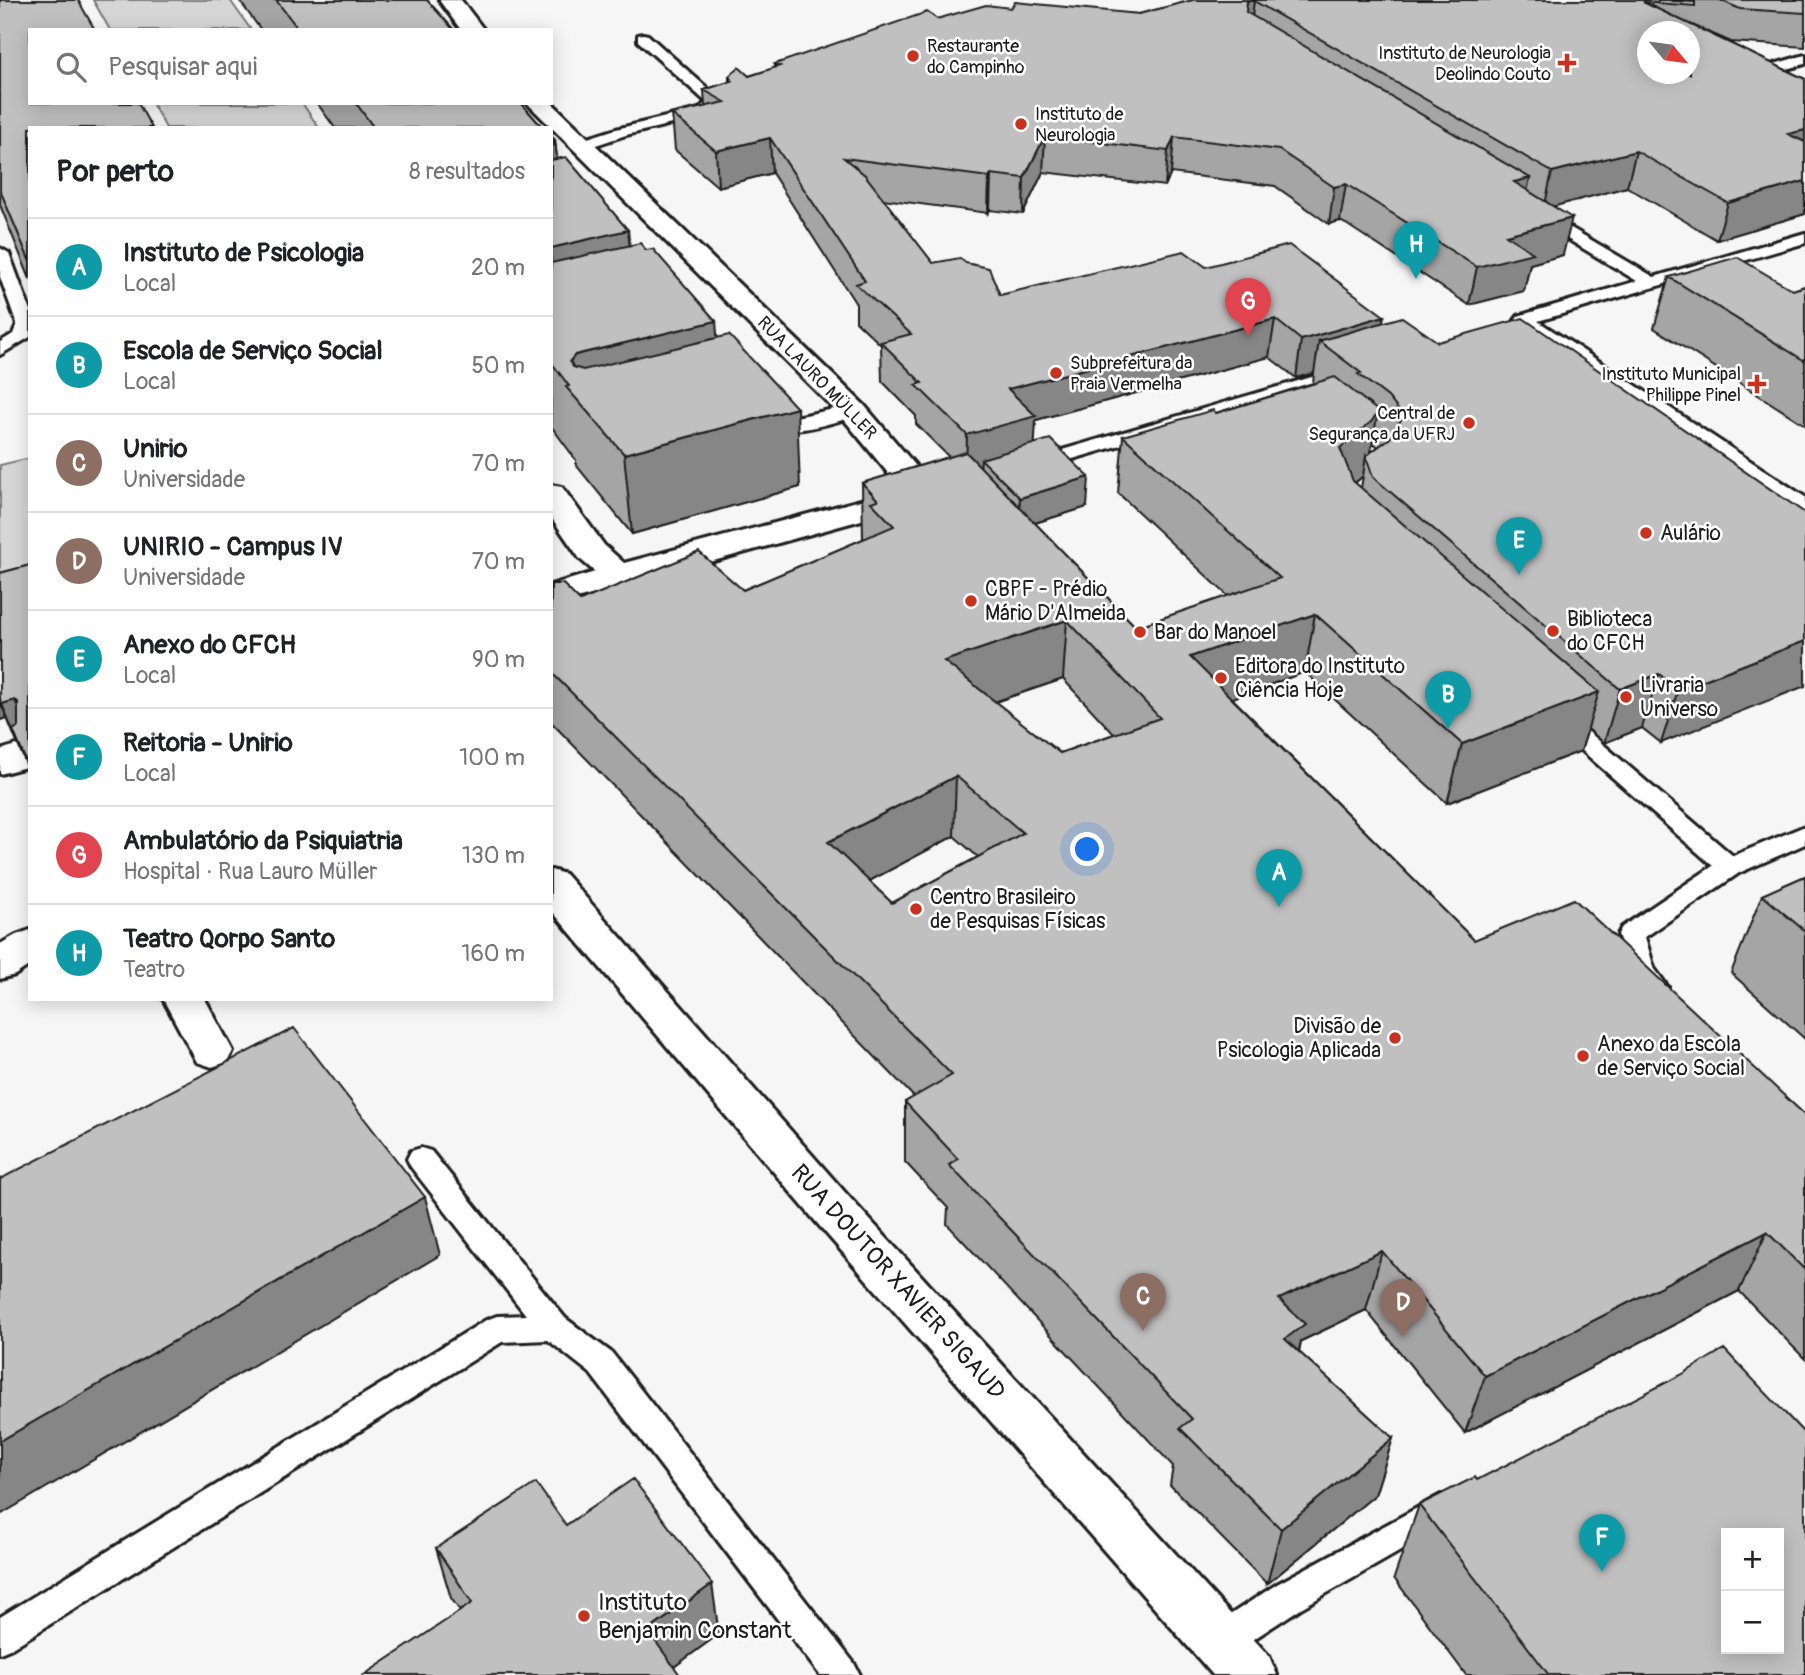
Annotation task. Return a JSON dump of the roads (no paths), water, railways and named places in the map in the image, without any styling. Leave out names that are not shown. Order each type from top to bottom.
[{"type":"street","points":[[450,0],[471,28]]},
{"type":"street","name":"RUA LAURO MÜLLER","points":[[541,105],[853,411],[904,472],[917,492],[883,504],[618,575],[553,595]]},
{"type":"street","points":[[553,497],[592,552],[618,575]]},
{"type":"street","points":[[0,762],[28,754]]},
{"type":"street","name":"RUA DOUTOR XAVIER SIGAUD","points":[[553,886],[833,1210],[1234,1659]]},
{"type":"street","points":[[0,964],[28,946]]},
{"type":"street","points":[[185,1001],[212,1051]]},
{"type":"lane","points":[[581,145],[704,111],[712,105],[711,99],[643,38]]},
{"type":"lane","points":[[1769,71],[1805,59]]},
{"type":"lane","points":[[1533,211],[1652,283]]},
{"type":"lane","points":[[1805,238],[1517,322],[1805,506]]},
{"type":"lane","points":[[0,253],[26,324],[21,337],[0,349]]},
{"type":"lane","points":[[1011,471],[1367,367]]},
{"type":"lane","points":[[1288,390],[1308,406]]},
{"type":"lane","points":[[754,398],[769,419],[776,423],[788,424],[853,411]]},
{"type":"lane","points":[[1546,706],[1730,867]]},
{"type":"lane","points":[[1673,1009],[1642,971],[1631,934],[1730,867],[1805,834]]},
{"type":"lane","points":[[421,1159],[554,1327],[601,1363],[842,1675]]},
{"type":"lane","points":[[0,1636],[497,1329],[554,1327]]},
{"type":"lane","points":[[1234,1659],[1289,1596],[1469,1495]]},
{"type":"place","name":"Restaurante do Campinho","points":[[913,56]]},
{"type":"place","name":"Instituto de Neurologia Deolindo Couto","points":[[1567,63]]},
{"type":"place","name":"Instituto de Neurologia","points":[[1021,124]]},
{"type":"place","name":"Teatro Qorpo Santo","points":[[1416,279]]},
{"type":"place","name":"Ambulatório da Psiquiatria","points":[[1248,336]]},
{"type":"place","name":"Subprefeitura da Praia Vermelha","points":[[1056,373]]},
{"type":"place","name":"Instituto Municipal Philippe Pinel","points":[[1757,384]]},
{"type":"place","name":"Central de Segurança da UFRJ","points":[[1469,423]]},
{"type":"place","name":"Aulário","points":[[1646,533]]},
{"type":"place","name":"Anexo do CFCH","points":[[1519,575]]},
{"type":"place","name":"CBPF - Prédio Mário D'Almeida","points":[[971,601]]},
{"type":"place","name":"Biblioteca do CFCH","points":[[1553,631]]},
{"type":"place","name":"Bar do Manoel","points":[[1140,632]]},
{"type":"place","name":"Editora do Instituto Ciência Hoje","points":[[1221,678]]},
{"type":"place","name":"Livraria Universo","points":[[1626,697]]},
{"type":"place","name":"Escola de Serviço Social","points":[[1448,729]]},
{"type":"place","name":"Instituto de Psicologia","points":[[1279,907]]},
{"type":"place","name":"Centro Brasileiro de Pesquisas Físicas","points":[[916,909]]},
{"type":"place","name":"Divisão de Psicologia Aplicada","points":[[1395,1038]]},
{"type":"place","name":"Anexo da Escola de Serviço Social","points":[[1583,1056]]},
{"type":"place","name":"Unirio","points":[[1143,1331]]},
{"type":"place","name":"UNIRIO - Campus IV","points":[[1403,1337]]},
{"type":"place","name":"Reitoria - Unirio","points":[[1602,1572]]},
{"type":"place","name":"Instituto Benjamin Constant","points":[[584,1616]]}]
